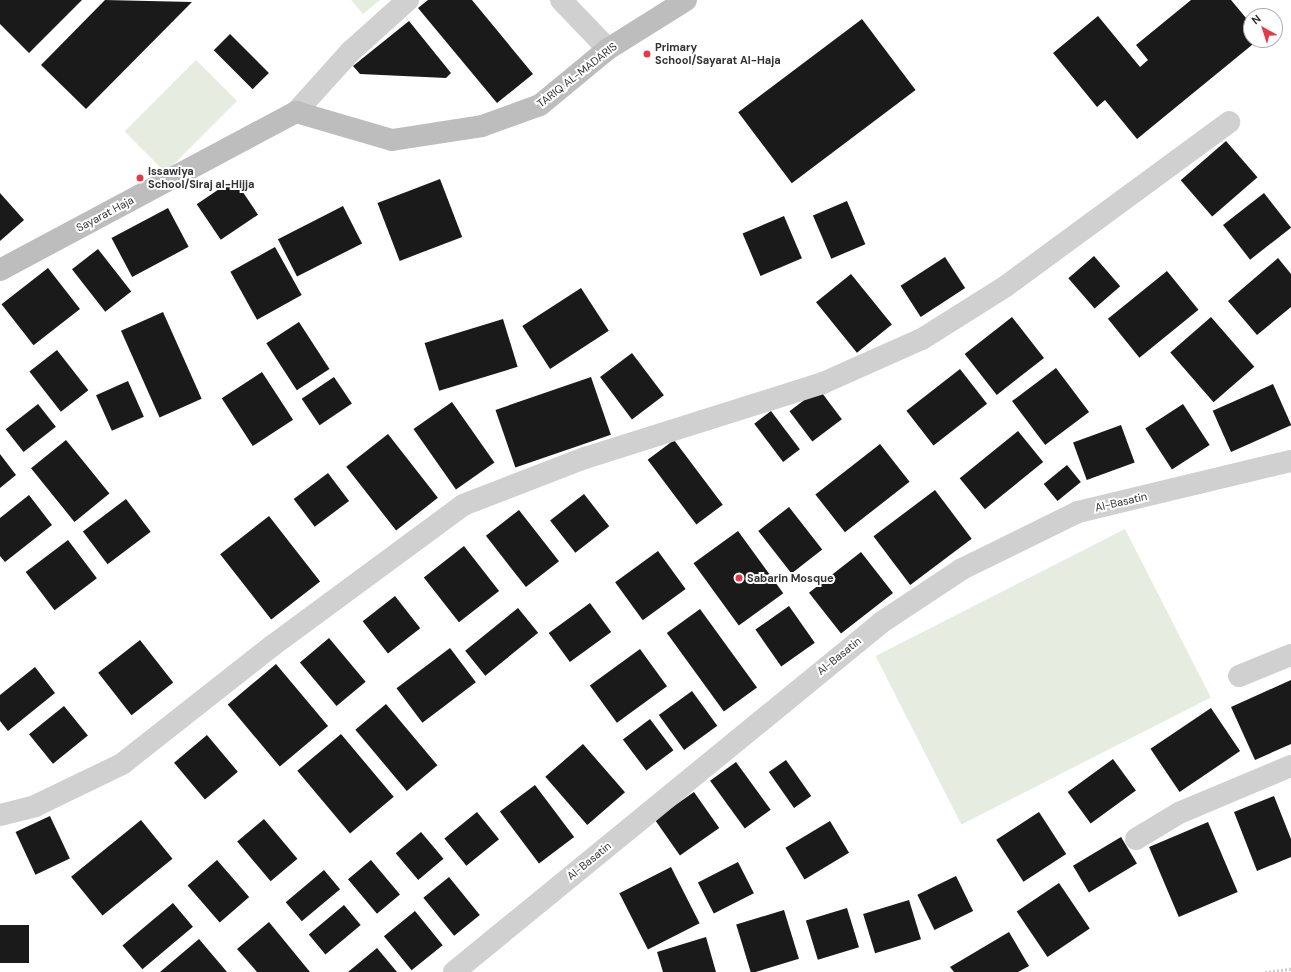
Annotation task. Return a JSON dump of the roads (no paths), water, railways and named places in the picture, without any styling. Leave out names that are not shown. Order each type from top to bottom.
[{"type":"street","points":[[296,112],[350,52],[408,0]]},
{"type":"street","points":[[561,0],[608,49]]},
{"type":"street","name":"TARIQ AL-MADARIS","points":[[296,112],[392,140],[482,126],[540,105],[608,49],[686,0]]},
{"type":"street","name":"Sayarat Haja","points":[[0,270],[296,112]]},
{"type":"street","points":[[0,815],[35,806],[122,764],[272,646],[463,505],[585,458],[823,383],[922,339],[1006,286],[1229,122]]},
{"type":"street","name":"Al-Basatin","points":[[454,972],[882,622],[962,570],[1078,512],[1291,462]]},
{"type":"street","points":[[1239,676],[1291,655]]},
{"type":"street","points":[[1136,839],[1179,813],[1291,766]]},
{"type":"place","name":"Primary School/Sayarat Al-Haja","points":[[647,54]]},
{"type":"place","name":"Issawiya School/Siraj al-Hijja","points":[[140,178]]},
{"type":"place","name":"Sabarin Mosque","points":[[739,578]]}]
